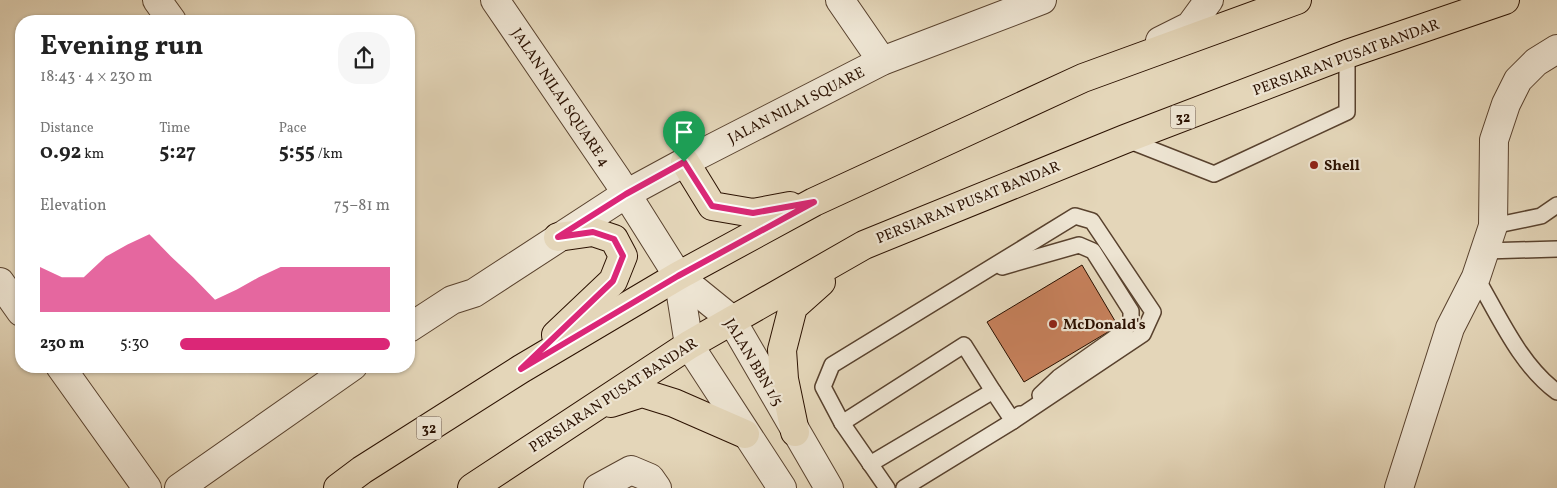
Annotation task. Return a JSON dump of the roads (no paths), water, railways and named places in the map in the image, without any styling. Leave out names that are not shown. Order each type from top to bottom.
[{"type":"main road","name":"32","points":[[338,488],[362,470],[521,369],[678,276],[814,202],[1083,78],[1297,0]]},
{"type":"main road","name":"PERSIARAN PUSAT BANDAR","points":[[472,488],[587,410],[689,345],[731,319],[864,244],[1125,139],[1348,54],[1505,0]]},
{"type":"main road","points":[[684,162],[712,206],[753,213],[814,202]]},
{"type":"main road","points":[[521,369],[613,281],[623,256],[614,239],[593,232],[558,237]]},
{"type":"main road","points":[[795,432],[784,379],[782,350],[793,306],[864,244]]},
{"type":"main road","points":[[587,410],[642,393],[674,403],[745,434]]},
{"type":"street","points":[[157,0],[168,15]]},
{"type":"street","name":"JALAN NILAI SQUARE 4","points":[[495,0],[622,187],[678,276]]},
{"type":"street","points":[[840,0],[882,61]]},
{"type":"street","name":"JALAN NILAI SQUARE","points":[[415,324],[452,300],[474,293],[558,237],[622,187],[684,162],[882,61],[1042,0]]},
{"type":"street","points":[[1083,78],[1190,26],[1209,0]]},
{"type":"street","points":[[1399,488],[1450,328],[1476,277],[1489,238],[1494,140],[1506,104],[1518,80],[1536,62],[1557,49]]},
{"type":"street","points":[[452,300],[465,280],[622,187]]},
{"type":"street","points":[[678,276],[689,345],[745,434],[782,488]]},
{"type":"street","name":"JALAN BBN 1/5","points":[[678,276],[731,319],[829,488]]},
{"type":"street","points":[[0,282],[15,303]]},
{"type":"street","points":[[65,373],[147,488]]},
{"type":"street","points":[[179,488],[342,373]]},
{"type":"street","points":[[598,488],[631,470],[654,483]]},
{"type":"lane","points":[[1125,139],[1214,174],[1348,112],[1348,54]]},
{"type":"lane","points":[[1489,238],[1541,216],[1557,205]]},
{"type":"lane","points":[[887,488],[842,423],[823,386],[832,365],[1075,216],[1092,221],[1153,312],[1143,334],[1013,421],[904,488]]},
{"type":"lane","points":[[1489,238],[1557,249]]},
{"type":"lane","points":[[979,275],[1079,244],[1093,251],[1131,311],[1131,322],[1123,332],[1058,377],[1013,421]]},
{"type":"lane","points":[[1476,277],[1522,355],[1545,383],[1557,392]]},
{"type":"lane","points":[[842,423],[964,345],[1013,421]]},
{"type":"lane","points":[[870,464],[993,391]]},
{"type":"place","name":"Shell","points":[[1314,165]]},
{"type":"place","name":"McDonald's","points":[[1053,324]]}]
